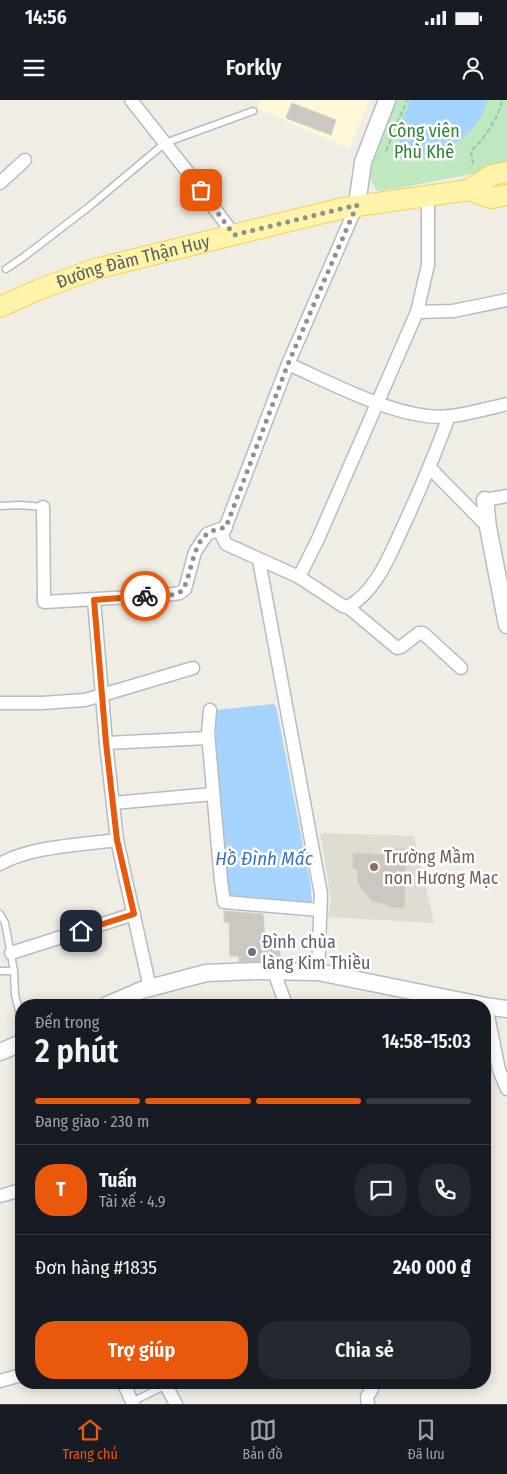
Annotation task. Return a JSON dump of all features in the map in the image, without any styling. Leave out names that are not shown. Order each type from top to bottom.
[{"type":"main road","points":[[469,190],[492,175],[507,172]]},
{"type":"main road","name":"Đường Đàm Thận Huy","points":[[0,307],[40,289],[95,269],[357,205],[469,190]]},
{"type":"main road","points":[[469,190],[492,198],[507,194]]},
{"type":"street","points":[[131,100],[234,235]]},
{"type":"street","points":[[387,100],[363,162],[357,205],[288,364],[222,536],[226,544],[298,577],[343,606],[348,607],[397,648],[419,633],[423,633],[461,668]]},
{"type":"street","points":[[0,183],[25,160]]},
{"type":"street","points":[[298,577],[318,539],[417,312],[428,265],[428,196]]},
{"type":"street","points":[[417,312],[454,311],[507,300]]},
{"type":"street","points":[[288,364],[377,403],[416,415],[449,416],[507,404]]},
{"type":"street","points":[[348,607],[366,592],[378,577],[430,468],[449,416]]},
{"type":"street","points":[[430,468],[488,527]]},
{"type":"street","points":[[507,496],[485,500],[488,527],[507,625]]},
{"type":"street","points":[[43,507],[44,602],[166,596],[180,593],[185,589],[194,552],[207,534],[226,527]]},
{"type":"street","points":[[259,560],[321,894],[318,972]]},
{"type":"street","points":[[94,600],[106,743],[117,840],[150,988]]},
{"type":"street","points":[[0,703],[85,700],[193,668]]},
{"type":"street","points":[[210,710],[208,738],[212,794],[224,902],[320,910]]},
{"type":"street","points":[[106,743],[208,738]]},
{"type":"street","points":[[113,803],[212,794]]},
{"type":"street","points":[[0,864],[8,859],[45,850],[117,840]]},
{"type":"street","points":[[11,953],[134,914]]},
{"type":"street","points":[[274,972],[284,999]]},
{"type":"street","points":[[122,999],[150,988],[206,973],[318,972],[450,999]]},
{"type":"street","points":[[491,1007],[507,1009]]},
{"type":"street","points":[[491,1036],[499,1070],[507,1088]]},
{"type":"street","points":[[0,1052],[15,1046]]},
{"type":"street","points":[[0,1196],[15,1192]]},
{"type":"street","points":[[0,1381],[15,1377]]},
{"type":"street","points":[[126,1389],[132,1403]]},
{"type":"street","points":[[168,1389],[176,1404]]},
{"type":"street","points":[[368,1404],[367,1397],[372,1389]]},
{"type":"lane","points":[[6,269],[90,206],[165,143],[253,111]]},
{"type":"lane","points":[[0,506],[43,507]]},
{"type":"lane","points":[[0,914],[5,924],[11,953],[16,999]]},
{"type":"lane","points":[[0,971],[14,971]]},
{"type":"lane","points":[[132,1403],[156,1389]]},
{"type":"path","points":[[386,151],[406,100]]},
{"type":"path","points":[[473,164],[471,152],[495,118],[502,100]]},
{"type":"shaded area","points":[[261,100],[370,100],[349,149],[257,108]]},
{"type":"shaded area","name":"Trường Mầm non Hương Mạc","points":[[320,833],[414,836],[434,923],[328,917],[331,899]]},
{"type":"green space","name":"Công viên Phù Khê","points":[[395,100],[507,100],[507,167],[377,191],[368,172]]},
{"type":"water","points":[[410,100],[488,100],[474,127],[452,145],[439,151],[425,154],[395,153],[402,134],[398,132]]},
{"type":"water","name":"Hồ Đình Mấc","points":[[273,704],[276,706],[310,881],[312,902],[308,903],[232,899],[228,895],[213,743],[216,735],[214,712],[216,710]]},
{"type":"building","points":[[292,103],[336,120],[331,135],[286,118]]},
{"type":"building","points":[[389,849],[407,849],[404,908],[389,907],[389,905],[372,901],[362,889],[358,882],[357,870],[353,868],[353,853],[389,855]]},
{"type":"building","points":[[224,911],[263,914],[265,940],[280,939],[280,958],[263,958],[264,961],[239,962],[239,956],[230,956],[229,922],[224,922]]},
{"type":"way so far","points":[[145,596],[166,596],[180,593],[185,589],[194,552],[207,534],[226,527],[288,364],[357,205],[234,235],[201,190]]},
{"type":"place","name":"Trường Mầm non Hương Mạc","points":[[374,867]]},
{"type":"place","name":"Đình chùa làng Kim Thiều","points":[[252,952]]},
{"type":"route","points":[[81,931],[134,914],[117,840],[106,743],[94,600],[145,596]]}]
